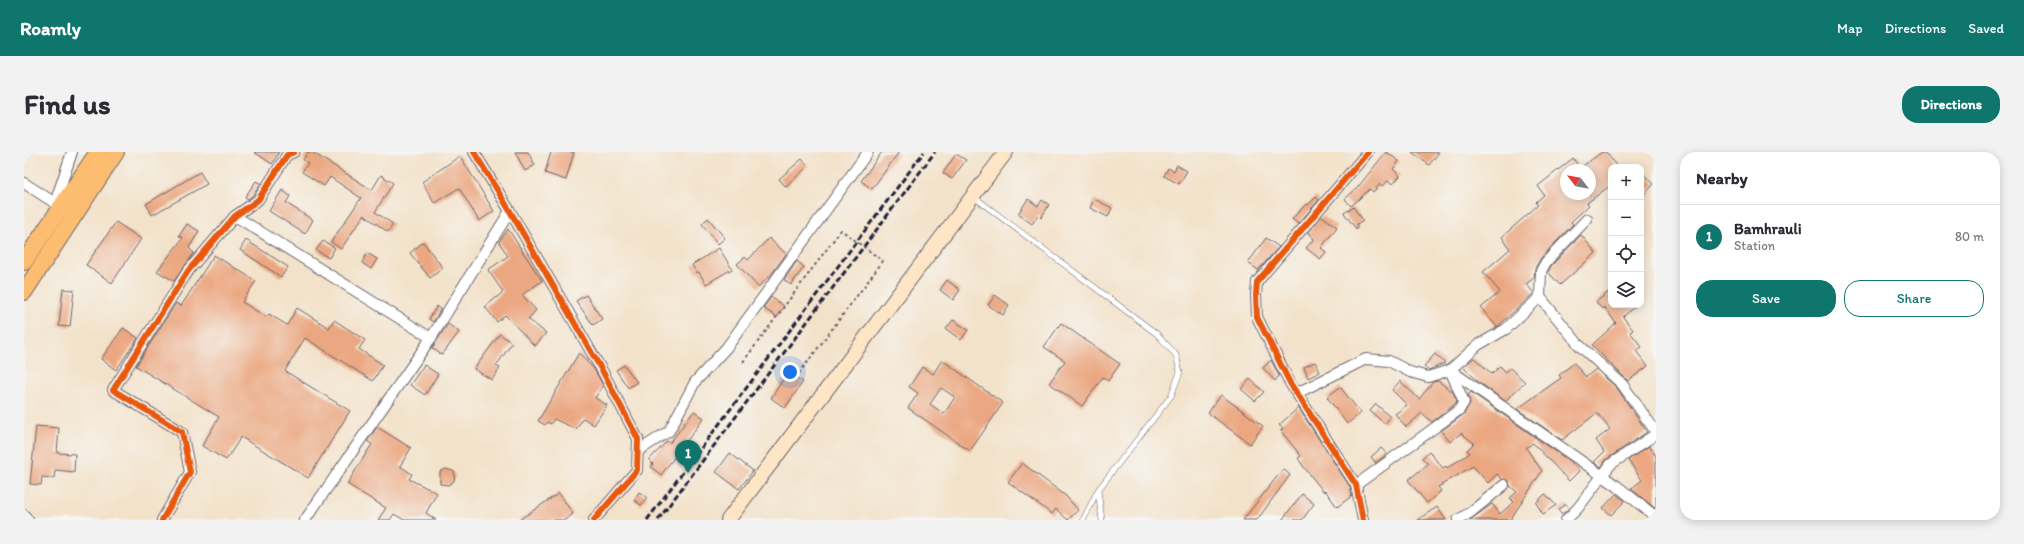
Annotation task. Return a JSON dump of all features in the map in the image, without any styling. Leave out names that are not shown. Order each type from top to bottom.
[{"type":"highway","points":[[24,262],[56,208],[98,152]]},
{"type":"highway","points":[[24,292],[116,152]]},
{"type":"main road","points":[[728,520],[974,197],[1006,152]]},
{"type":"street","points":[[24,183],[56,208],[72,152]]},
{"type":"street","points":[[162,520],[190,472],[182,432],[113,390],[188,271],[235,216],[258,200],[288,155],[294,152]]},
{"type":"street","points":[[474,152],[510,211],[604,374],[638,439],[637,470],[594,520]]},
{"type":"street","points":[[638,451],[670,431],[695,382],[727,346],[868,152]]},
{"type":"street","points":[[1363,520],[1356,485],[1297,393],[1271,346],[1257,317],[1256,295],[1257,282],[1368,152]]},
{"type":"street","points":[[305,520],[431,338],[510,211]]},
{"type":"street","points":[[235,216],[431,338]]},
{"type":"street","points":[[1568,519],[1611,464],[1656,433],[1622,384],[1578,345],[1540,297],[1541,270],[1546,262],[1587,219]]},
{"type":"street","points":[[1297,393],[1366,359],[1389,361],[1410,372],[1428,377],[1450,370],[1478,345],[1506,329],[1540,297]]},
{"type":"street","points":[[1450,370],[1602,476],[1656,517]]},
{"type":"street","points":[[1356,485],[1459,410],[1464,402],[1450,370]]},
{"type":"street","points":[[1458,520],[1471,512],[1504,485]]},
{"type":"street","points":[[24,515],[28,520]]},
{"type":"lane","points":[[974,197],[1156,334],[1176,355],[1180,372],[1171,396],[1098,490],[1083,520]]},
{"type":"lane","points":[[1098,490],[1102,520]]},
{"type":"path","points":[[743,362],[841,230],[883,261],[794,380]]},
{"type":"building","points":[[254,152],[279,152],[272,164]]},
{"type":"building","points":[[308,152],[312,152],[372,190],[381,175],[393,183],[375,212],[393,224],[388,232],[364,215],[341,249],[331,242],[361,198],[330,177],[324,186],[302,172],[308,163],[303,160]]},
{"type":"building","points":[[515,152],[528,152],[535,165],[525,171]]},
{"type":"building","points":[[551,152],[574,152],[566,180],[545,173]]},
{"type":"building","points":[[882,152],[899,152],[872,189],[861,181]]},
{"type":"building","points":[[1386,152],[1399,161],[1393,169],[1400,176],[1393,184],[1388,181],[1382,186],[1380,184],[1373,192],[1370,189],[1351,206],[1345,199],[1358,187]]},
{"type":"building","points":[[1412,152],[1439,152],[1429,165]]},
{"type":"building","points":[[1602,152],[1606,152],[1615,164],[1608,164],[1608,187],[1596,196],[1596,164],[1586,164]]},
{"type":"building","points":[[956,154],[966,160],[952,179],[943,173]]},
{"type":"building","points":[[460,156],[494,211],[479,221],[459,188],[434,203],[422,182]]},
{"type":"building","points":[[1573,158],[1577,164],[1566,164]]},
{"type":"building","points":[[802,159],[808,166],[786,187],[779,179]]},
{"type":"building","points":[[1177,165],[1187,171],[1179,184],[1164,176],[1168,168],[1174,171]]},
{"type":"building","points":[[1560,168],[1560,200],[1591,200],[1587,203],[1589,205],[1571,222],[1573,224],[1541,258],[1535,268],[1534,278],[1526,284],[1534,293],[1497,327],[1481,308],[1500,292],[1483,272],[1510,249],[1502,237],[1538,205],[1536,202],[1544,195],[1538,186]]},
{"type":"building","points":[[200,172],[207,184],[152,215],[146,204]]},
{"type":"building","points":[[1644,175],[1654,184],[1644,195]]},
{"type":"building","points":[[256,181],[261,184],[248,199],[245,197]]},
{"type":"building","points":[[282,190],[290,196],[286,203],[313,220],[305,234],[269,211]]},
{"type":"building","points":[[1316,197],[1319,200],[1298,224],[1292,219],[1306,204],[1308,205]]},
{"type":"building","points":[[1028,199],[1038,206],[1042,200],[1049,205],[1041,218],[1038,215],[1032,224],[1018,214]]},
{"type":"building","points":[[1094,199],[1112,208],[1108,217],[1090,208]]},
{"type":"building","points":[[1353,207],[1363,220],[1357,224],[1357,230],[1344,213]]},
{"type":"building","points":[[1322,216],[1337,227],[1321,248],[1326,252],[1320,259],[1306,248],[1314,239],[1308,233]]},
{"type":"building","points":[[708,218],[725,238],[718,244],[702,224]]},
{"type":"building","points":[[116,222],[141,239],[112,283],[86,265]]},
{"type":"building","points":[[187,224],[199,231],[189,248],[194,253],[174,281],[157,271],[183,238],[179,236]]},
{"type":"building","points":[[508,229],[542,281],[522,295],[536,310],[528,319],[546,333],[535,346],[505,315],[497,322],[485,307],[503,292],[488,270],[508,256],[499,242]]},
{"type":"building","points":[[1581,235],[1596,253],[1560,285],[1548,272],[1551,266]]},
{"type":"building","points":[[769,238],[786,254],[770,276],[758,287],[737,264],[745,257],[748,260]]},
{"type":"building","points":[[1266,238],[1279,247],[1258,270],[1248,263]]},
{"type":"building","points":[[246,240],[288,267],[281,277],[240,250]]},
{"type":"building","points":[[323,241],[335,248],[329,258],[316,250]]},
{"type":"building","points":[[423,242],[443,268],[430,278],[410,253]]},
{"type":"building","points":[[719,248],[732,269],[706,284],[699,272],[697,273],[692,265]]},
{"type":"building","points":[[367,253],[377,259],[371,269],[362,263]]},
{"type":"building","points":[[214,255],[256,281],[242,302],[266,317],[269,314],[287,325],[297,308],[329,328],[334,320],[365,340],[359,349],[383,365],[373,381],[305,338],[285,371],[350,411],[308,478],[241,437],[226,460],[202,446],[219,417],[136,366],[176,303],[181,306]]},
{"type":"building","points":[[797,261],[804,267],[791,285],[784,280]]},
{"type":"building","points":[[947,280],[960,290],[953,300],[940,290]]},
{"type":"building","points":[[63,289],[74,290],[70,327],[59,326]]},
{"type":"building","points":[[1608,292],[1608,308],[1633,308],[1623,317],[1633,330],[1630,332],[1642,347],[1636,351],[1648,366],[1628,381],[1592,345],[1616,323],[1604,307],[1602,309],[1596,302]]},
{"type":"building","points":[[586,295],[602,319],[593,325],[576,301]]},
{"type":"building","points":[[995,295],[1009,305],[1003,315],[988,305]]},
{"type":"building","points":[[771,297],[784,306],[777,317],[763,308]]},
{"type":"building","points":[[437,306],[441,309],[433,322],[429,319]]},
{"type":"building","points":[[953,320],[968,330],[961,340],[946,329]]},
{"type":"building","points":[[1061,323],[1120,364],[1108,381],[1103,377],[1082,406],[1049,383],[1065,361],[1044,347]]},
{"type":"building","points":[[448,324],[459,332],[442,355],[432,348]]},
{"type":"building","points":[[123,328],[138,338],[116,370],[101,359]]},
{"type":"building","points":[[500,334],[512,343],[496,366],[500,368],[492,380],[474,369]]},
{"type":"building","points":[[579,353],[594,369],[603,385],[595,398],[607,405],[594,425],[583,418],[576,429],[554,419],[551,424],[547,422],[545,425],[538,421]]},
{"type":"building","points":[[1435,354],[1445,363],[1429,370],[1424,366]]},
{"type":"building","points":[[1474,358],[1492,374],[1500,366],[1506,372],[1510,368],[1525,382],[1505,401],[1480,383],[1463,367]]},
{"type":"building","points":[[942,360],[1003,403],[970,451],[908,408],[918,393],[909,387],[922,367],[933,374]],"holes":[[[941,388],[955,397],[944,414],[930,404]]]},
{"type":"building","points":[[1271,360],[1279,376],[1275,381],[1263,368]]},
{"type":"building","points":[[1315,362],[1320,372],[1308,378],[1304,367]]},
{"type":"building","points":[[1574,363],[1586,377],[1596,369],[1617,388],[1647,432],[1607,459],[1601,467],[1594,462],[1604,452],[1596,440],[1610,429],[1597,413],[1562,440],[1517,409],[1561,378],[1559,375]]},
{"type":"building","points":[[424,365],[438,374],[425,395],[410,385]]},
{"type":"building","points":[[624,365],[637,382],[628,388],[616,370]]},
{"type":"building","points":[[788,372],[803,382],[785,408],[771,398]]},
{"type":"building","points":[[1250,379],[1264,392],[1255,401],[1241,389]]},
{"type":"building","points":[[1400,381],[1419,399],[1433,382],[1438,381],[1453,392],[1457,401],[1432,422],[1422,413],[1406,427],[1395,414],[1407,405],[1392,390]]},
{"type":"building","points":[[1340,387],[1361,413],[1347,424],[1327,397]]},
{"type":"building","points":[[1471,392],[1572,463],[1579,471],[1569,481],[1533,443],[1526,448],[1542,471],[1510,520],[1470,520],[1492,504],[1500,514],[1514,502],[1510,498],[1517,492],[1510,486],[1509,481],[1502,479],[1497,474],[1488,483],[1473,466],[1438,487],[1441,491],[1427,503],[1408,480],[1428,464],[1422,458],[1429,452],[1443,468],[1446,466],[1447,468],[1470,453],[1467,450],[1474,443],[1461,433],[1450,442],[1441,431],[1464,414],[1470,403],[1468,395]]},
{"type":"building","points":[[1221,395],[1263,426],[1250,444],[1208,413]]},
{"type":"building","points":[[1376,404],[1390,417],[1385,424],[1370,411]]},
{"type":"building","points":[[1298,407],[1350,487],[1352,496],[1337,507],[1325,490],[1324,492],[1303,466],[1298,458],[1301,456],[1281,431],[1283,428],[1279,425]]},
{"type":"building","points":[[694,411],[704,418],[661,475],[651,467],[653,464],[649,460],[667,441],[670,443]]},
{"type":"building","points":[[36,426],[59,428],[57,453],[75,454],[74,472],[55,470],[54,478],[42,477],[41,485],[30,484]]},
{"type":"building","points":[[377,427],[411,448],[400,466],[412,474],[409,479],[437,493],[426,513],[436,520],[404,520],[394,514],[390,520],[378,520],[386,508],[347,484],[372,444],[367,441]]},
{"type":"building","points":[[1649,446],[1656,456],[1656,509],[1631,489],[1642,480],[1628,460]]},
{"type":"building","points":[[1381,448],[1387,454],[1376,463],[1371,457]]},
{"type":"building","points":[[730,453],[753,471],[739,489],[716,472]]},
{"type":"building","points":[[1022,463],[1066,496],[1078,510],[1068,520],[1056,509],[1052,514],[1008,482]]},
{"type":"building","points":[[446,469],[453,471],[455,474],[454,481],[448,485],[440,484],[440,472]]},
{"type":"building","points":[[1283,469],[1290,475],[1257,520],[1243,520]]},
{"type":"building","points":[[639,492],[647,497],[641,505],[634,500]]},
{"type":"building","points":[[559,493],[573,514],[565,520],[519,520]]},
{"type":"building","points":[[1302,494],[1314,504],[1302,520],[1282,520]]},
{"type":"building","points":[[1545,494],[1556,505],[1543,514],[1536,503]]},
{"type":"building","points":[[1616,494],[1625,501],[1611,515],[1603,508]]},
{"type":"building","points":[[1566,504],[1569,508],[1562,514],[1558,509]]},
{"type":"building","points":[[1437,507],[1446,520],[1417,520]]},
{"type":"railway","points":[[647,520],[924,152]]},
{"type":"railway","points":[[658,520],[935,152]]},
{"type":"cycle path","points":[[162,520],[190,472],[182,432],[113,390],[188,271],[235,216],[258,200],[287,155],[294,152]]},
{"type":"cycle path","points":[[474,152],[510,211],[604,374],[638,439],[637,470],[594,520]]},
{"type":"cycle path","points":[[1363,520],[1356,485],[1290,383],[1257,317],[1256,295],[1257,282],[1368,152]]},
{"type":"place","name":"Bamhrauli","points":[[688,473]]}]
